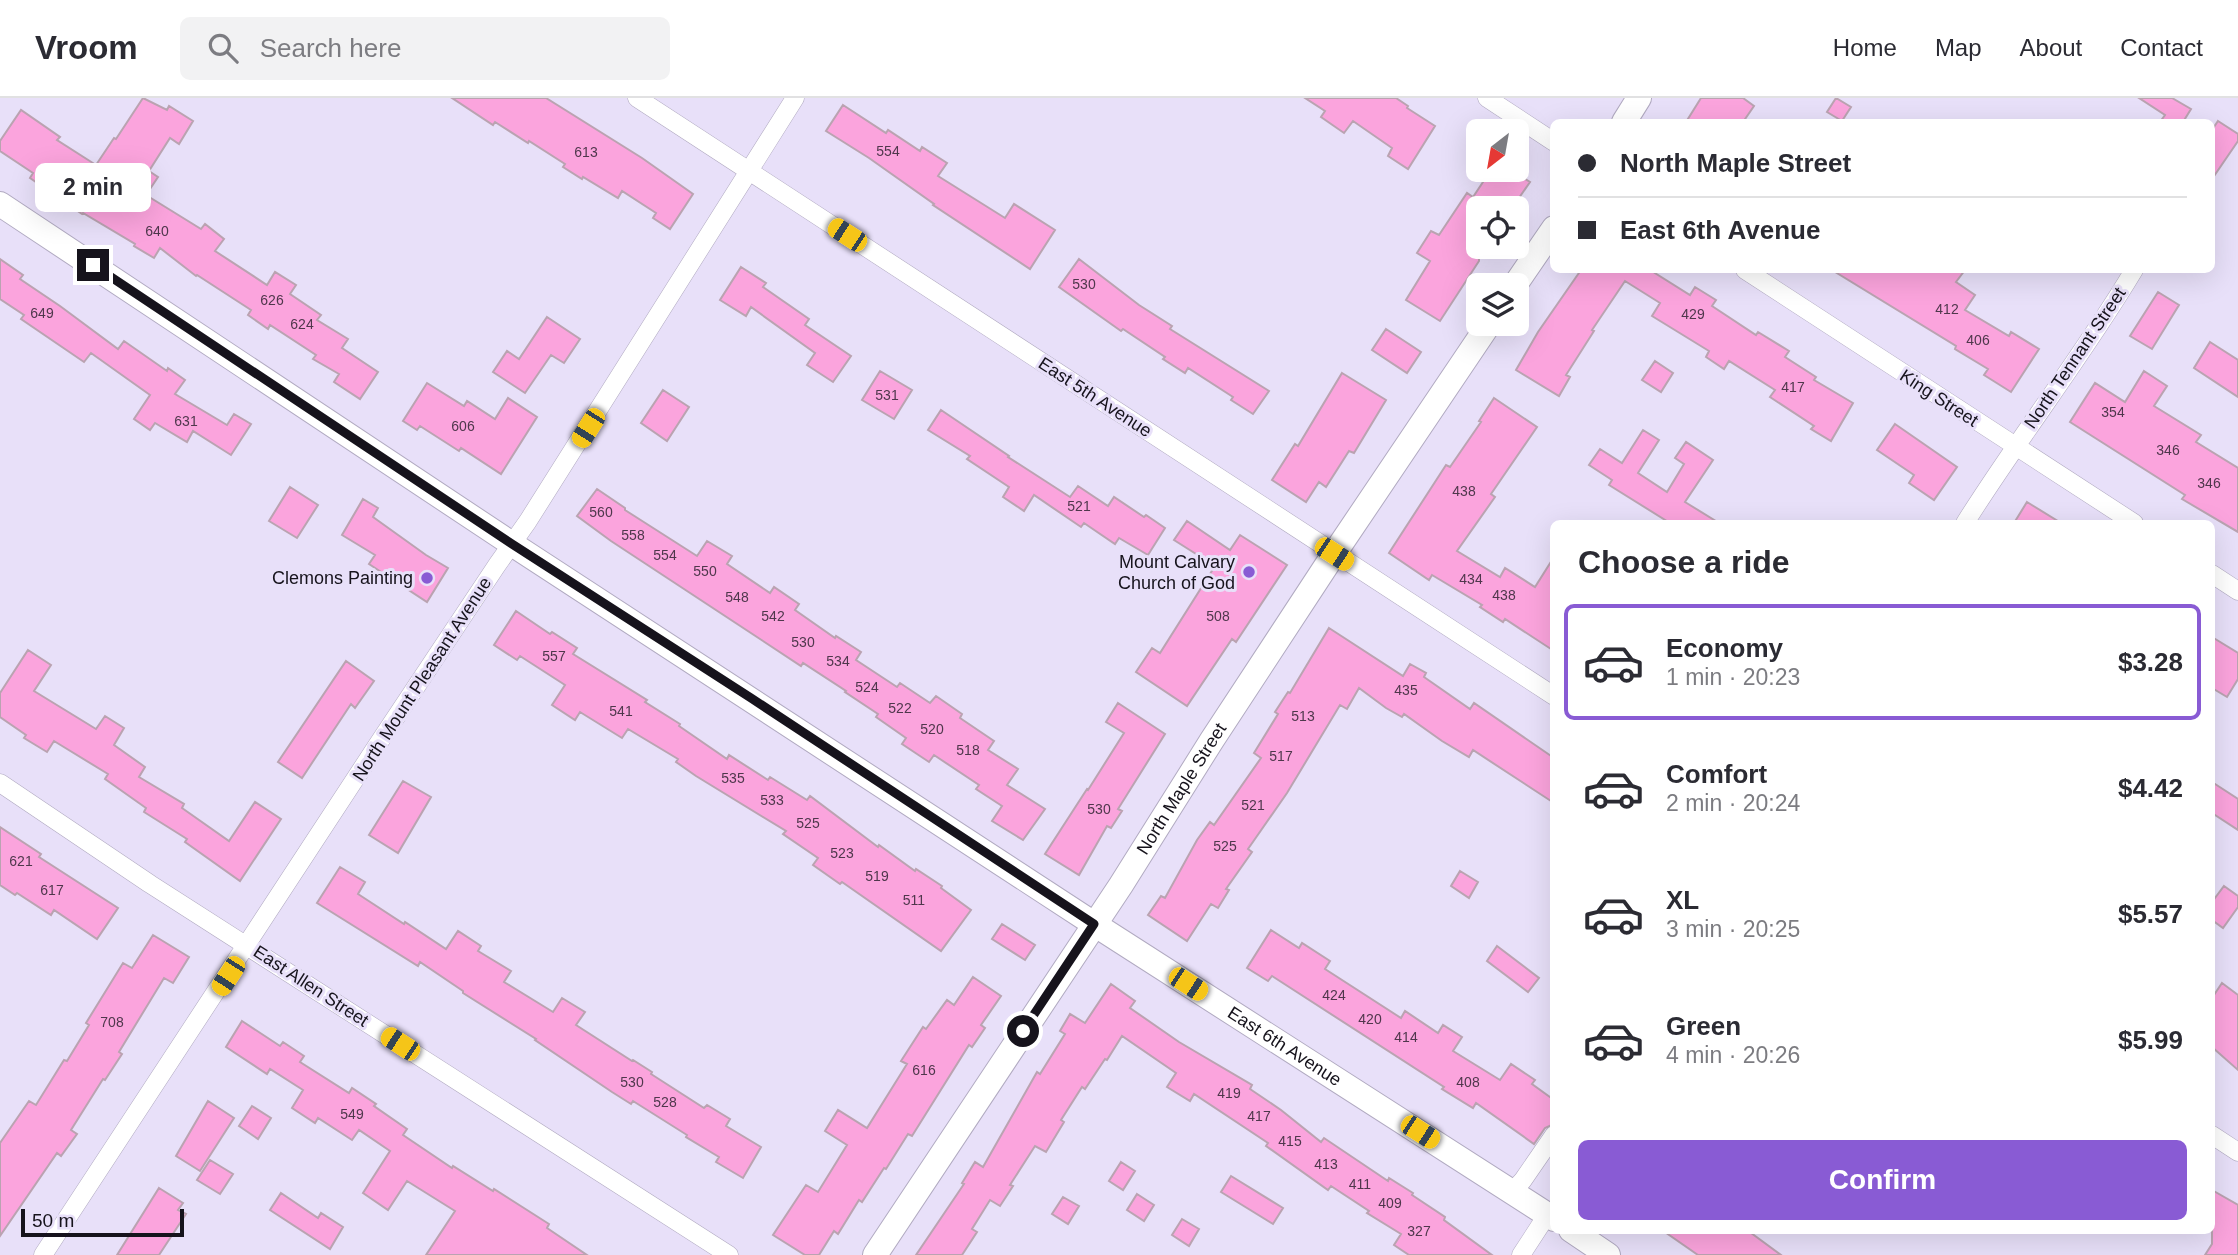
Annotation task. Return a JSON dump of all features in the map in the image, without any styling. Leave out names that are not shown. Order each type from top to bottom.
[{"type":"street","name":"East 5th Avenue","points":[[637,98],[1550,693]]},
{"type":"street","name":"North Mount Pleasant Avenue","points":[[43,1255],[512,544],[795,98]]},
{"type":"street","points":[[1487,98],[1550,139]]},
{"type":"street","points":[[1626,119],[1639,98]]},
{"type":"street","name":"East 6th Avenue","points":[[0,204],[512,544],[1094,924],[1550,1216]]},
{"type":"street","points":[[1523,273],[1550,234]]},
{"type":"street","name":"King Street","points":[[1750,273],[2129,520]]},
{"type":"street","name":"North Tennant Street","points":[[1967,520],[2104,319],[2132,273]]},
{"type":"street","name":"North Maple Street","points":[[875,1255],[1334,554],[1481,336]]},
{"type":"street","points":[[2215,576],[2238,591]]},
{"type":"street","name":"East Allen Street","points":[[0,783],[150,884],[729,1255]]},
{"type":"street","points":[[2215,1137],[2238,1152]]},
{"type":"street","points":[[1513,1191],[1550,1141]]},
{"type":"street","points":[[1521,1255],[1550,1218]]},
{"type":"street","points":[[1577,1234],[1608,1255]]},
{"type":"building","points":[[143,98],[167,110],[169,106],[193,121],[179,144],[170,138],[149,171],[158,177],[146,195],[201,229],[205,224],[224,239],[215,251],[267,285],[275,272],[296,285],[290,294],[321,315],[317,320],[348,339],[342,348],[378,372],[360,399],[334,382],[339,374],[313,359],[316,355],[270,325],[268,329],[248,315],[251,310],[196,276],[160,248],[154,258],[82,214],[30,178],[33,173],[0,151],[0,141],[21,110],[60,137],[57,140],[96,165]]},
{"type":"building","points":[[452,98],[546,98],[642,158],[693,194],[670,229],[653,218],[656,213],[622,191],[618,198],[583,177],[582,179],[563,167],[565,164],[529,141],[528,143],[495,122],[493,125]]},
{"type":"building","points":[[1305,98],[1396,98],[1435,126],[1408,169],[1388,156],[1392,148],[1353,121],[1344,133],[1321,117],[1325,111]]},
{"type":"building","points":[[1701,98],[1743,98],[1754,106],[1745,119],[1688,119]]},
{"type":"building","points":[[1836,98],[1851,107],[1843,119],[1827,112]]},
{"type":"building","points":[[2139,98],[2172,98],[2191,109],[2185,119],[2162,119],[2165,115]]},
{"type":"building","points":[[843,105],[886,133],[888,130],[920,151],[922,147],[947,163],[938,176],[1005,218],[1014,204],[1055,230],[1030,269],[826,131]]},
{"type":"building","points":[[2218,121],[2238,134],[2238,141],[2215,175],[2215,126]]},
{"type":"building","points":[[1483,182],[1530,182],[1520,196],[1474,196]]},
{"type":"building","points":[[1467,193],[1472,196],[1466,196],[1466,259],[1479,261],[1471,273],[1466,273],[1466,281],[1440,321],[1406,300],[1430,261],[1417,253],[1431,231],[1439,235]]},
{"type":"building","points":[[0,259],[23,275],[20,279],[118,349],[124,341],[167,371],[168,368],[185,380],[175,394],[227,425],[234,414],[251,424],[231,455],[193,431],[187,442],[155,423],[150,430],[134,419],[150,395],[91,353],[84,362],[21,319],[24,315],[0,299]]},
{"type":"building","points":[[1079,259],[1139,305],[1172,326],[1170,329],[1269,391],[1253,414],[1231,400],[1233,397],[1188,368],[1185,373],[1163,359],[1165,357],[1123,329],[1121,331],[1059,287]]},
{"type":"building","points":[[741,267],[766,283],[763,287],[809,319],[805,325],[851,356],[833,382],[807,365],[815,353],[751,307],[746,316],[720,300]]},
{"type":"building","points":[[1579,273],[1655,273],[1690,295],[1695,287],[1716,300],[1712,306],[1756,335],[1758,332],[1789,351],[1785,357],[1816,377],[1814,380],[1853,403],[1831,441],[1811,429],[1814,426],[1770,397],[1775,390],[1729,361],[1724,369],[1706,357],[1709,351],[1652,316],[1660,303],[1625,281],[1566,375],[1570,377],[1559,396],[1516,370],[1538,332]]},
{"type":"building","points":[[1837,273],[1963,273],[1956,282],[1975,295],[1965,310],[2009,336],[2011,332],[2039,349],[2011,392],[1984,375],[1988,369],[1955,349],[1956,346]]},
{"type":"building","points":[[2158,292],[2179,305],[2152,349],[2130,336]]},
{"type":"building","points":[[547,317],[580,339],[564,363],[551,355],[525,393],[493,372],[507,351],[519,359]]},
{"type":"building","points":[[1386,329],[1421,352],[1407,373],[1372,350]]},
{"type":"building","points":[[2210,342],[2238,360],[2238,397],[2194,368]]},
{"type":"building","points":[[1655,361],[1673,373],[1661,392],[1642,380]]},
{"type":"building","points":[[880,371],[912,390],[894,419],[862,400]]},
{"type":"building","points":[[2144,371],[2167,386],[2154,406],[2201,435],[2196,442],[2238,468],[2238,532],[2182,499],[2185,495],[2070,422],[2095,383],[2125,402]]},
{"type":"building","points":[[1342,373],[1386,400],[1354,453],[1349,451],[1326,487],[1319,482],[1306,502],[1272,480],[1295,444],[1298,446]]},
{"type":"building","points":[[427,383],[464,406],[467,401],[495,419],[508,398],[537,417],[501,474],[461,448],[459,451],[420,426],[417,430],[403,421]]},
{"type":"building","points":[[663,390],[689,407],[667,441],[641,423]]},
{"type":"building","points":[[1494,398],[1537,427],[1491,494],[1495,497],[1457,551],[1500,577],[1505,568],[1535,587],[1550,563],[1550,648],[1505,619],[1503,622],[1480,607],[1482,605],[1432,575],[1429,580],[1389,553],[1446,465],[1450,467],[1481,422],[1479,421]]},
{"type":"building","points":[[941,410],[1070,497],[1078,486],[1108,506],[1114,497],[1165,528],[1148,555],[1119,538],[1115,544],[1084,523],[1081,527],[1034,495],[1024,511],[1003,497],[1009,487],[967,459],[970,456],[928,430]]},
{"type":"building","points":[[1895,424],[1957,467],[1934,500],[1909,483],[1914,475],[1877,450]]},
{"type":"building","points":[[1643,430],[1659,440],[1638,473],[1667,492],[1684,464],[1675,458],[1686,442],[1713,460],[1685,502],[1714,520],[1665,520],[1609,485],[1612,480],[1589,465],[1600,449],[1622,463]]},
{"type":"building","points":[[290,487],[318,505],[297,538],[269,521]]},
{"type":"building","points":[[597,489],[697,556],[707,541],[732,556],[727,564],[770,593],[774,587],[799,604],[795,610],[835,638],[836,636],[861,652],[856,660],[897,687],[900,683],[930,703],[936,696],[962,714],[960,718],[994,741],[988,750],[1018,769],[1007,785],[1045,809],[1023,840],[992,821],[1002,806],[976,789],[979,785],[934,755],[929,762],[902,744],[906,738],[846,691],[803,663],[801,666],[577,516]]},
{"type":"building","points":[[363,499],[378,508],[373,517],[448,568],[427,602],[369,564],[375,555],[342,535]]},
{"type":"building","points":[[2027,502],[2056,520],[2016,520]]},
{"type":"building","points":[[1187,521],[1230,550],[1240,535],[1287,565],[1236,642],[1232,639],[1187,706],[1136,672],[1152,648],[1160,653],[1215,566],[1174,540]]},
{"type":"building","points":[[516,611],[577,648],[573,654],[647,700],[645,702],[727,759],[729,755],[768,780],[770,777],[807,800],[810,796],[878,847],[879,845],[915,871],[916,869],[942,886],[941,888],[971,910],[941,951],[813,865],[818,858],[783,834],[786,831],[696,776],[676,762],[678,759],[628,729],[622,738],[580,712],[575,720],[552,705],[565,685],[520,656],[517,660],[494,645]]},
{"type":"building","points":[[1329,628],[1403,676],[1410,664],[1426,673],[1424,677],[1470,709],[1474,703],[1550,755],[1550,800],[1473,750],[1469,757],[1404,714],[1402,717],[1386,708],[1359,688],[1347,709],[1340,705],[1287,793],[1248,849],[1252,852],[1226,889],[1229,890],[1218,908],[1211,904],[1187,941],[1148,915],[1161,896],[1165,898],[1197,840],[1210,822],[1214,825],[1261,758],[1254,753],[1278,714],[1275,712],[1288,692],[1290,693]]},
{"type":"building","points":[[2215,639],[2238,653],[2238,679],[2227,697],[2215,690]]},
{"type":"building","points":[[28,650],[51,665],[34,691],[96,729],[105,716],[124,728],[114,745],[145,767],[139,777],[184,804],[182,808],[229,841],[255,802],[281,819],[240,881],[185,842],[187,839],[144,812],[146,808],[105,779],[108,774],[54,741],[47,752],[24,738],[26,735],[0,717],[0,693]]},
{"type":"building","points":[[346,661],[374,681],[355,708],[351,704],[302,778],[278,762]]},
{"type":"building","points":[[1118,703],[1165,734],[1118,809],[1122,811],[1111,828],[1107,826],[1079,875],[1045,854],[1124,733],[1106,722]]},
{"type":"building","points":[[403,781],[431,797],[398,853],[369,835]]},
{"type":"building","points":[[2215,784],[2238,799],[2238,830],[2215,815]]},
{"type":"building","points":[[0,827],[41,854],[39,857],[118,908],[97,939],[54,910],[51,915],[0,885]]},
{"type":"building","points":[[340,867],[365,882],[358,894],[404,924],[405,922],[446,949],[458,931],[481,946],[478,951],[511,971],[504,982],[553,1012],[562,998],[585,1012],[576,1025],[704,1108],[707,1105],[730,1119],[726,1126],[761,1147],[743,1178],[716,1162],[719,1157],[686,1137],[687,1135],[633,1101],[631,1104],[612,1092],[420,962],[418,966],[317,903]]},
{"type":"building","points":[[1460,871],[1478,882],[1469,898],[1451,886]]},
{"type":"building","points":[[2224,886],[2238,896],[2238,907],[2223,928],[2215,922],[2215,898]]},
{"type":"building","points":[[1002,924],[1035,945],[1025,960],[992,939]]},
{"type":"building","points":[[1271,930],[1299,948],[1302,943],[1330,961],[1325,969],[1401,1018],[1405,1011],[1438,1033],[1443,1025],[1462,1037],[1453,1051],[1500,1080],[1511,1064],[1535,1080],[1532,1084],[1550,1097],[1550,1126],[1545,1128],[1534,1144],[1476,1103],[1473,1108],[1442,1089],[1444,1087],[1272,976],[1268,981],[1247,968]]},
{"type":"building","points":[[153,935],[189,957],[173,983],[164,978],[119,1052],[122,1054],[71,1130],[77,1134],[61,1156],[57,1153],[0,1236],[0,1143],[29,1101],[36,1105],[64,1060],[67,1061],[89,1025],[86,1023],[123,963],[132,968]]},
{"type":"building","points":[[1497,946],[1539,978],[1528,992],[1487,961]]},
{"type":"building","points":[[973,977],[1001,996],[981,1025],[985,1028],[972,1047],[969,1045],[912,1136],[908,1134],[862,1202],[859,1200],[838,1234],[834,1231],[819,1255],[805,1255],[773,1235],[806,1185],[818,1192],[847,1145],[825,1131],[838,1110],[867,1128],[907,1064],[901,1061],[923,1027],[926,1029],[947,1000],[954,1005]]},
{"type":"building","points":[[2222,983],[2238,995],[2238,1070],[2215,1050],[2215,994]]},
{"type":"building","points":[[1111,984],[1135,1001],[1130,1008],[1179,1042],[1252,1085],[1250,1089],[1321,1142],[1324,1138],[1388,1181],[1389,1178],[1413,1193],[1412,1195],[1445,1217],[1444,1220],[1492,1255],[1409,1255],[1394,1245],[1401,1234],[1367,1213],[1369,1211],[1331,1186],[1328,1190],[1266,1146],[1268,1143],[1194,1094],[1190,1101],[1167,1087],[1176,1073],[1122,1036],[1085,1089],[1082,1087],[1061,1120],[1064,1122],[1046,1152],[1035,1146],[1000,1206],[990,1200],[972,1229],[977,1232],[962,1255],[916,1255],[964,1184],[962,1183],[975,1162],[983,1167],[1037,1072],[1040,1074],[1065,1034],[1060,1031],[1070,1014],[1085,1023]]},
{"type":"building","points":[[242,1021],[280,1046],[283,1042],[304,1056],[300,1062],[349,1093],[352,1088],[376,1104],[374,1106],[407,1129],[403,1135],[452,1168],[453,1166],[493,1191],[494,1189],[549,1224],[547,1228],[587,1255],[426,1255],[455,1211],[407,1181],[388,1210],[363,1193],[390,1151],[359,1130],[352,1140],[318,1118],[315,1123],[292,1108],[303,1090],[270,1069],[267,1074],[226,1047]]},
{"type":"building","points":[[208,1101],[234,1118],[200,1171],[176,1156]]},
{"type":"building","points":[[252,1106],[271,1118],[258,1139],[239,1126]]},
{"type":"building","points":[[210,1160],[233,1174],[220,1194],[197,1180]]},
{"type":"building","points":[[1121,1162],[1135,1171],[1123,1190],[1109,1181]]},
{"type":"building","points":[[1231,1176],[1283,1208],[1273,1224],[1221,1192]]},
{"type":"building","points":[[159,1188],[183,1203],[178,1210],[186,1214],[159,1255],[117,1255]]},
{"type":"building","points":[[2215,1192],[2238,1205],[2238,1255],[2205,1255],[2212,1244],[2212,1234],[2215,1234]]},
{"type":"building","points":[[281,1193],[318,1218],[321,1213],[343,1227],[330,1249],[270,1210]]},
{"type":"building","points":[[1137,1194],[1154,1205],[1144,1221],[1127,1210]]},
{"type":"building","points":[[1063,1197],[1079,1206],[1068,1224],[1052,1214]]},
{"type":"building","points":[[1182,1219],[1199,1229],[1189,1246],[1172,1235]]},
{"type":"building","points":[[1668,1234],[1752,1234],[1781,1255],[1698,1255]]},
{"type":"place","name":"Mount Calvary Church of God","points":[[1249,572]]},
{"type":"place","name":"Clemons Painting","points":[[427,578]]},
{"type":"route","points":[[93,265],[512,544],[1094,924],[1023,1031]]}]
